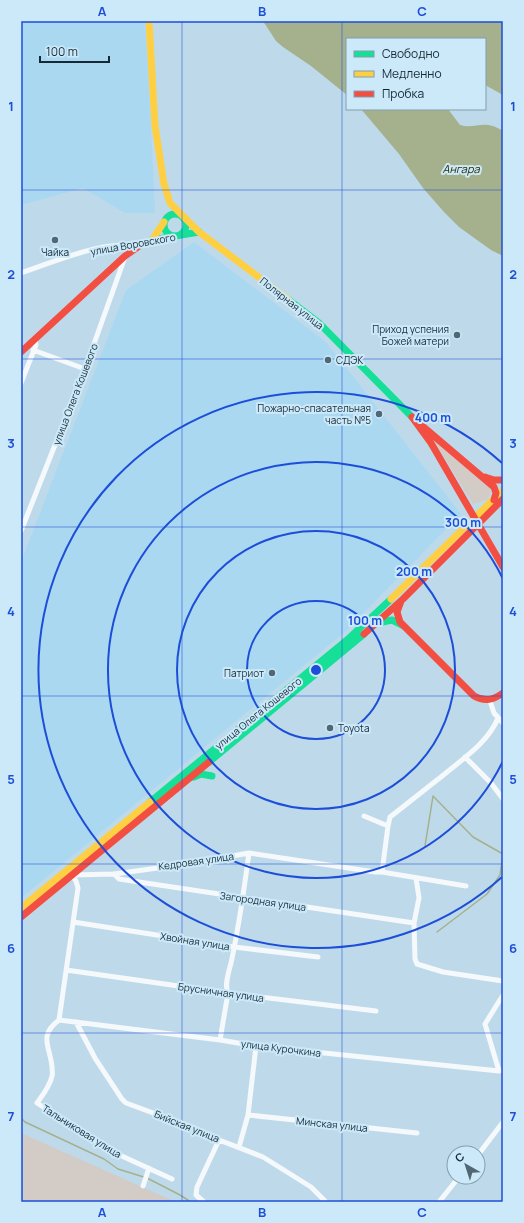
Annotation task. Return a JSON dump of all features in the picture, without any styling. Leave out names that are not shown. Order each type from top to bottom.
[{"type":"main road","name":"Полярная улица","points":[[148,21],[155,126],[164,184],[170,203],[199,232],[319,323],[414,419],[431,443],[503,567]]},
{"type":"main road","points":[[152,240],[170,210],[170,203]]},
{"type":"main road","points":[[174,214],[181,215],[184,218],[186,224],[183,233],[173,236],[167,232],[164,226],[167,217],[174,214]]},
{"type":"main road","name":"улица Воровского","points":[[152,240],[199,232]]},
{"type":"main road","points":[[21,352],[125,256],[142,244]]},
{"type":"main road","points":[[414,419],[481,475],[495,489],[499,501]]},
{"type":"main road","points":[[481,475],[494,480],[503,480]]},
{"type":"main road","name":"улица Олега Кошевого","points":[[21,917],[336,658],[373,625],[400,596],[499,501],[503,490]]},
{"type":"main road","points":[[400,596],[397,612],[398,619],[402,625]]},
{"type":"main road","name":"улица Олега Кошевого","points":[[21,908],[400,596]]},
{"type":"main road","points":[[373,625],[389,620],[396,621],[402,625],[479,700],[490,701],[503,693]]},
{"type":"main road","points":[[186,781],[201,774],[212,776]]},
{"type":"street","name":"улица Воровского","points":[[21,272],[69,256],[103,247],[142,244],[152,240]]},
{"type":"street","name":"улица Олега Кошевого","points":[[21,531],[85,369],[125,256]]},
{"type":"street","points":[[21,383],[36,345],[35,339]]},
{"type":"street","points":[[33,350],[85,369]]},
{"type":"street","points":[[490,701],[498,718],[503,723]]},
{"type":"street","points":[[382,872],[390,817],[466,757],[484,740],[494,727],[498,718]]},
{"type":"street","points":[[466,757],[503,799]]},
{"type":"street","points":[[364,816],[388,826]]},
{"type":"street","points":[[220,1040],[228,993],[226,988],[249,853]]},
{"type":"street","name":"Кедровая улица","points":[[72,875],[114,874],[187,864],[249,853],[382,872],[466,886]]},
{"type":"street","name":"Загородная улица","points":[[114,874],[119,879],[414,923]]},
{"type":"street","points":[[59,1020],[78,888],[72,875]]},
{"type":"street","points":[[416,878],[419,898],[414,923],[414,959],[417,964],[443,972],[503,981]]},
{"type":"street","name":"Хвойная улица","points":[[72,922],[234,947],[318,957]]},
{"type":"street","name":"Брусничная улица","points":[[66,970],[228,993],[376,1011]]},
{"type":"street","points":[[501,1071],[485,1024],[503,995]]},
{"type":"street","name":"улица Курочкина","points":[[59,1020],[220,1040],[256,1046],[501,1071]]},
{"type":"street","name":"Тальниковая улица","points":[[59,1020],[50,1027],[46,1042],[51,1058],[53,1076],[46,1091],[37,1103],[113,1152],[172,1179]]},
{"type":"street","name":"Бийская улица","points":[[76,1022],[95,1058],[126,1103],[194,1128],[219,1140],[263,1157],[311,1187],[326,1202]]},
{"type":"street","points":[[239,1147],[248,1115],[256,1046]]},
{"type":"street","name":"Минская улица","points":[[248,1115],[417,1133]]},
{"type":"street","points":[[486,1145],[503,1122]]},
{"type":"street","points":[[204,1202],[196,1195],[197,1187],[219,1140]]},
{"type":"street","points":[[143,1186],[149,1168]]},
{"type":"street","points":[[439,1202],[453,1185]]},
{"type":"shaded area","points":[[21,21],[145,21],[155,213],[125,213],[83,188],[21,205]]},
{"type":"shaded area","points":[[194,242],[326,342],[461,514],[346,631],[21,898],[21,562],[126,290]]},
{"type":"shaded area","points":[[435,442],[489,486],[491,492],[487,500],[473,504]]},
{"type":"shaded area","points":[[21,1133],[176,1202],[21,1202]]},
{"type":"water","points":[[262,21],[503,21],[503,95],[486,86],[486,38],[346,38],[346,94],[311,66],[276,41]]},
{"type":"water","name":"Ангара","points":[[362,110],[449,110],[460,125],[490,125],[503,131],[503,256],[491,250],[459,227],[423,188],[399,154]]},
{"type":"waterway","points":[[425,846],[433,796],[473,837],[503,854],[500,875],[487,894],[437,932]]},
{"type":"waterway","points":[[21,1118],[25,1122],[104,1159],[118,1169],[147,1178],[191,1202]]},
{"type":"traffic: fast","points":[[175,214],[183,217],[186,225],[183,233],[175,236],[167,233],[164,225],[167,217],[175,214]]},
{"type":"traffic: fast","points":[[152,240],[199,232]]},
{"type":"traffic: fast","points":[[289,300],[319,323],[412,417]]},
{"type":"traffic: fast","points":[[150,802],[347,640],[391,599]]},
{"type":"traffic: fast","points":[[378,623],[392,620],[402,625]]},
{"type":"traffic: fast","points":[[209,762],[364,634]]},
{"type":"traffic: fast","points":[[194,777],[201,774],[212,776]]},
{"type":"traffic: slow","points":[[149,21],[155,126],[164,184],[170,203],[199,232],[289,300]]},
{"type":"traffic: slow","points":[[152,240],[164,222]]},
{"type":"traffic: slow","points":[[391,599],[503,490]]},
{"type":"traffic: slow","points":[[21,908],[150,802]]},
{"type":"traffic: jam","points":[[21,352],[125,256],[142,244]]},
{"type":"traffic: jam","points":[[412,417],[431,443],[503,567]]},
{"type":"traffic: jam","points":[[414,419],[494,487],[496,493],[494,500]]},
{"type":"traffic: jam","points":[[485,477],[494,480],[503,480]]},
{"type":"traffic: jam","points":[[364,634],[403,599],[503,499]]},
{"type":"traffic: jam","points":[[401,601],[397,612],[400,622],[474,696],[485,700],[503,693]]},
{"type":"traffic: jam","points":[[21,917],[209,762]]},
{"type":"place","name":"Чайка","points":[[55,240]]},
{"type":"place","name":"Приход успения Божей матери","points":[[457,335]]},
{"type":"place","name":"СДЭК","points":[[328,360]]},
{"type":"place","name":"Пожарно-спасательная часть №5","points":[[379,414]]},
{"type":"place","name":"Патриот","points":[[272,673]]},
{"type":"place","name":"Toyota","points":[[330,728]]}]
